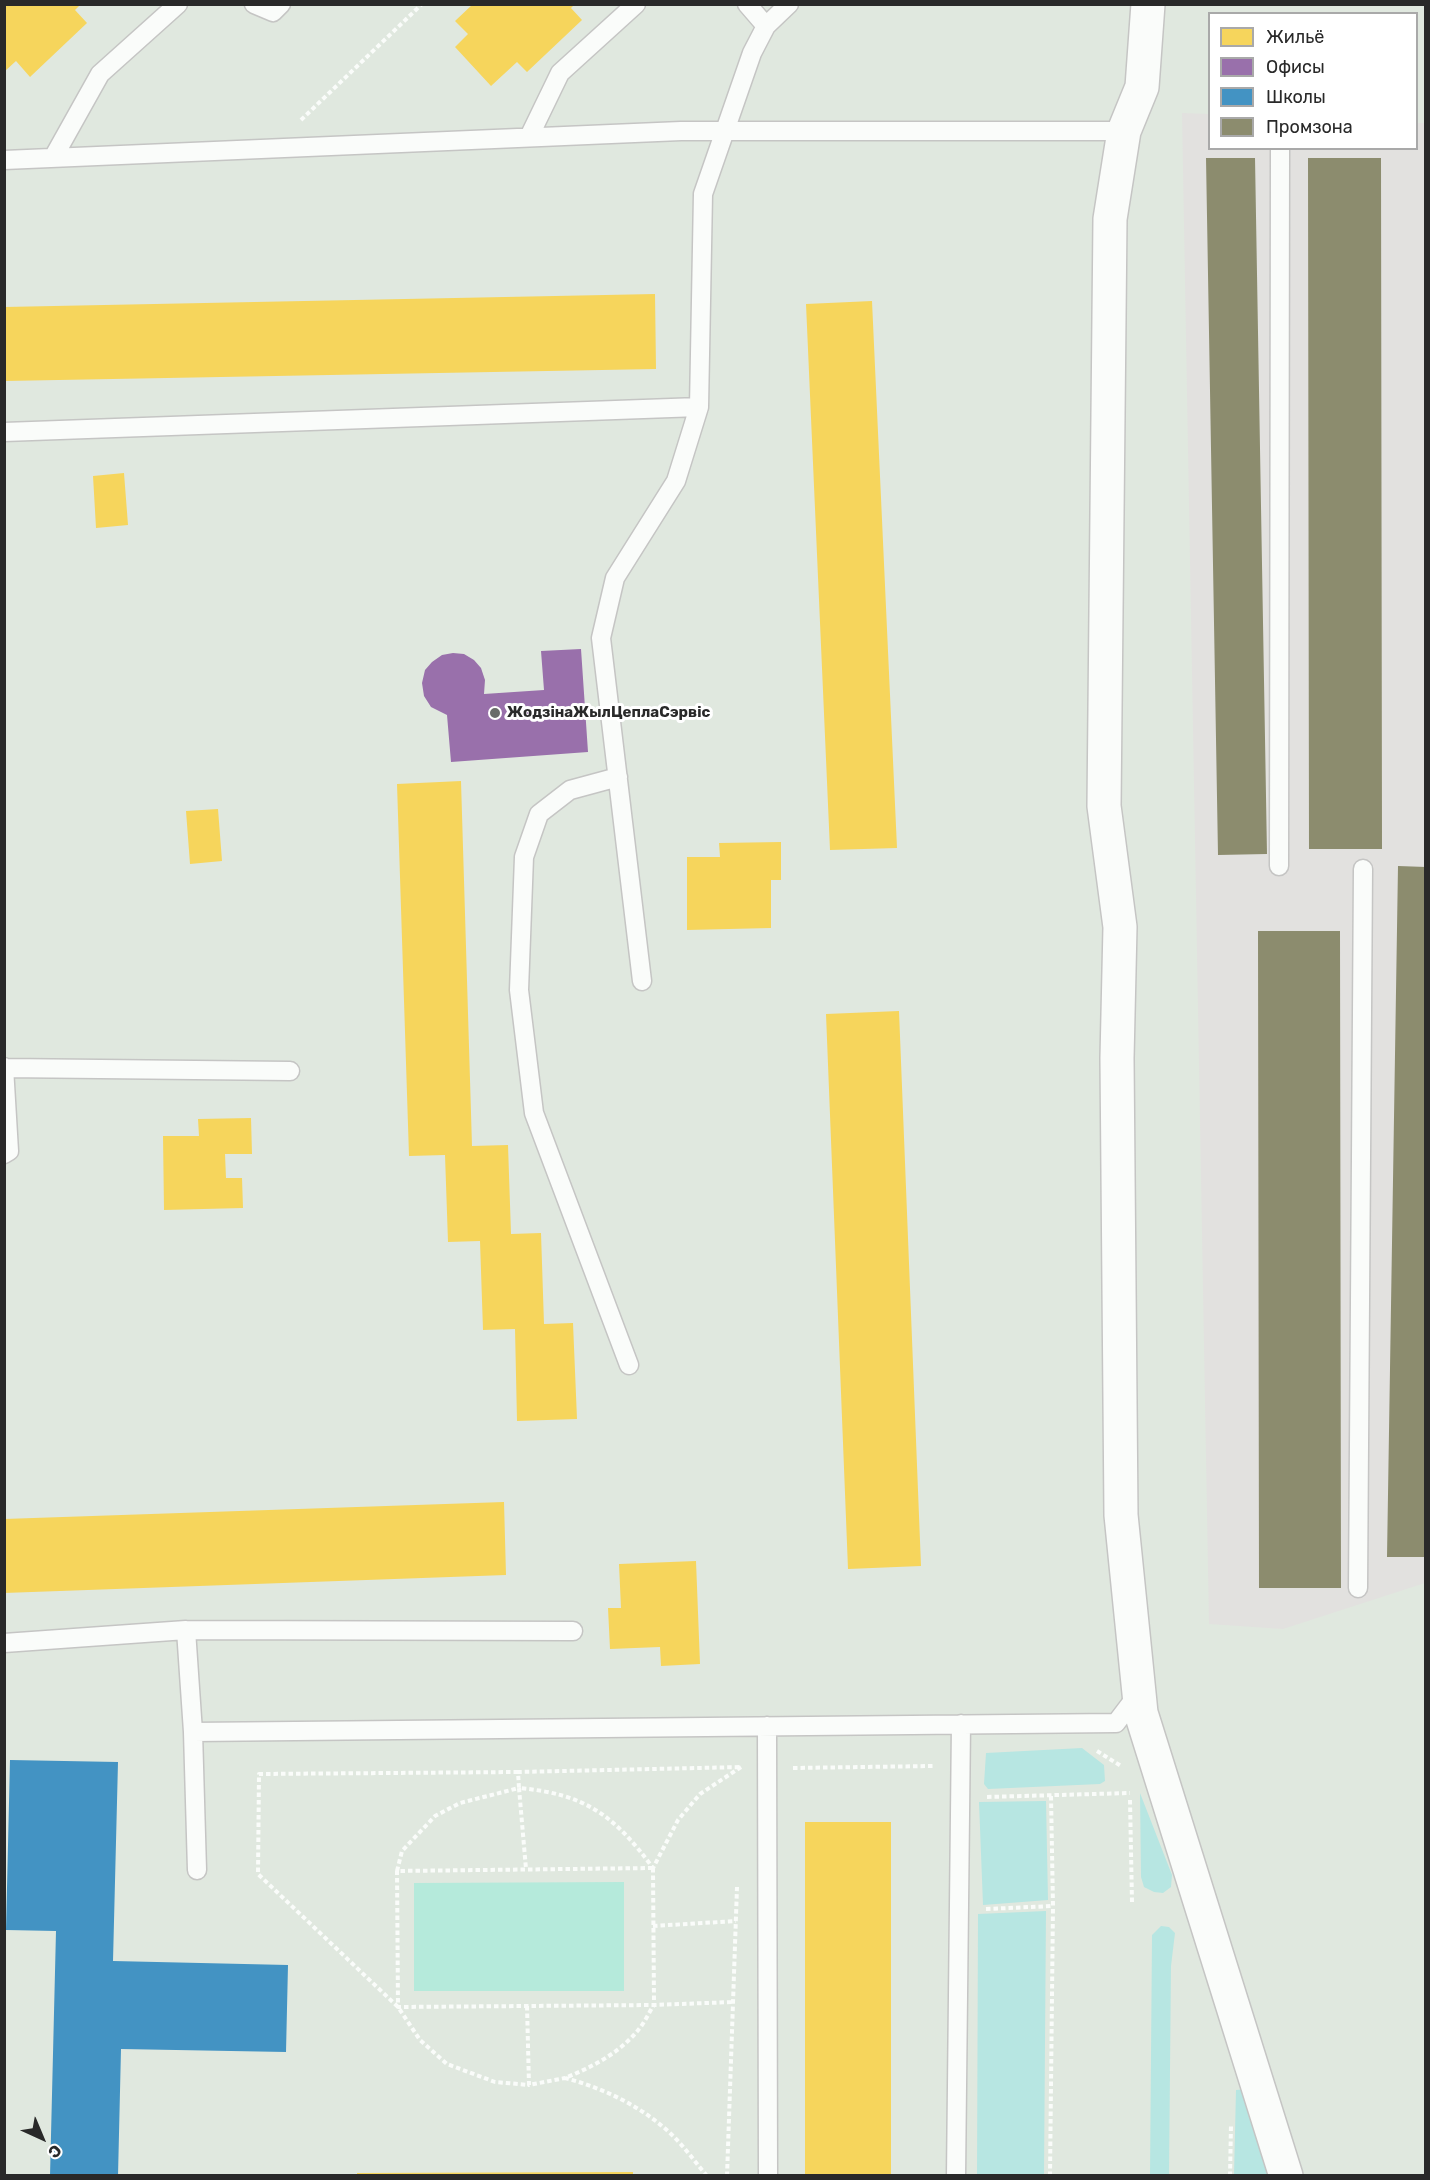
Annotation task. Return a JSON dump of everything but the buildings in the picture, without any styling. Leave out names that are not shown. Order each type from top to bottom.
[{"type":"street","points":[[1148,4],[1142,87],[1124,131],[1110,219],[1104,806],[1120,927],[1117,1058],[1121,1515],[1141,1713],[1286,2175]]},
{"type":"lane","points":[[53,158],[100,74],[178,4]]},
{"type":"lane","points":[[254,4],[273,12],[281,4]]},
{"type":"lane","points":[[529,137],[560,73],[636,4]]},
{"type":"lane","points":[[747,4],[766,26]]},
{"type":"lane","points":[[642,981],[601,638],[615,578],[676,481],[699,407],[703,194],[752,53],[766,26],[789,4]]},
{"type":"lane","points":[[4,160],[681,131],[1124,131]]},
{"type":"lane","points":[[1279,866],[1280,150]]},
{"type":"lane","points":[[4,432],[699,407]]},
{"type":"lane","points":[[618,777],[570,790],[539,814],[524,857],[519,990],[534,1113],[628,1365]]},
{"type":"lane","points":[[1358,1588],[1363,869]]},
{"type":"lane","points":[[4,1154],[9,1151],[5,1068],[290,1071]]},
{"type":"lane","points":[[186,1630],[193,1732],[197,1870]]},
{"type":"lane","points":[[4,1643],[186,1630],[573,1631]]},
{"type":"lane","points":[[193,1732],[1116,1723],[1139,1692]]},
{"type":"lane","points":[[956,2175],[961,1724]]},
{"type":"lane","points":[[766,1726],[768,2175]]},
{"type":"path","points":[[272,148],[422,4]]},
{"type":"path","points":[[741,1767],[699,1794],[678,1820],[653,1868],[654,2005],[639,2029],[597,2064],[565,2078],[529,2085],[495,2082],[447,2064],[420,2040],[399,2007],[258,1874],[259,1774],[518,1772],[741,1767]]},
{"type":"path","points":[[518,1772],[526,1869]]},
{"type":"path","points":[[399,2007],[397,1870],[402,1851],[435,1816],[460,1803],[519,1788],[543,1790],[567,1796],[602,1813],[633,1841],[653,1868]]},
{"type":"path","points":[[1130,1793],[1132,1902]]},
{"type":"path","points":[[1050,2175],[1053,1906],[1051,1796]]},
{"type":"path","points":[[397,1870],[653,1868]]},
{"type":"path","points":[[980,1909],[1053,1906]]},
{"type":"path","points":[[653,1926],[736,1920]]},
{"type":"path","points":[[399,2007],[654,2005],[733,2002],[727,2175]]},
{"type":"path","points":[[527,2006],[529,2085]]},
{"type":"path","points":[[565,2078],[589,2084],[632,2104],[670,2133],[707,2175]]},
{"type":"shaded area","points":[[1182,113],[1208,114],[1208,150],[1418,150],[1418,123],[1425,123],[1425,1583],[1283,1629],[1209,1624]]},
{"type":"shaded area","points":[[1082,1748],[1104,1765],[1105,1781],[1100,1784],[988,1789],[984,1784],[986,1753]]},
{"type":"shaded area","points":[[1140,1793],[1172,1875],[1171,1887],[1163,1893],[1144,1887],[1141,1877]]},
{"type":"shaded area","points":[[1046,1801],[1048,1900],[983,1905],[979,1802]]},
{"type":"shaded area","points":[[624,1882],[624,1991],[414,1991],[414,1883]]},
{"type":"shaded area","points":[[1046,1911],[1044,2175],[977,2175],[978,1914]]},
{"type":"shaded area","points":[[1161,1926],[1169,1927],[1175,1933],[1171,1966],[1169,2175],[1150,2176],[1152,1935]]},
{"type":"shaded area","points":[[1247,2089],[1276,2175],[1234,2176],[1236,2090]]},
{"type":"place","name":"ЖодзінаЖылЦеплаСэрвіс","points":[[495,713]]}]
